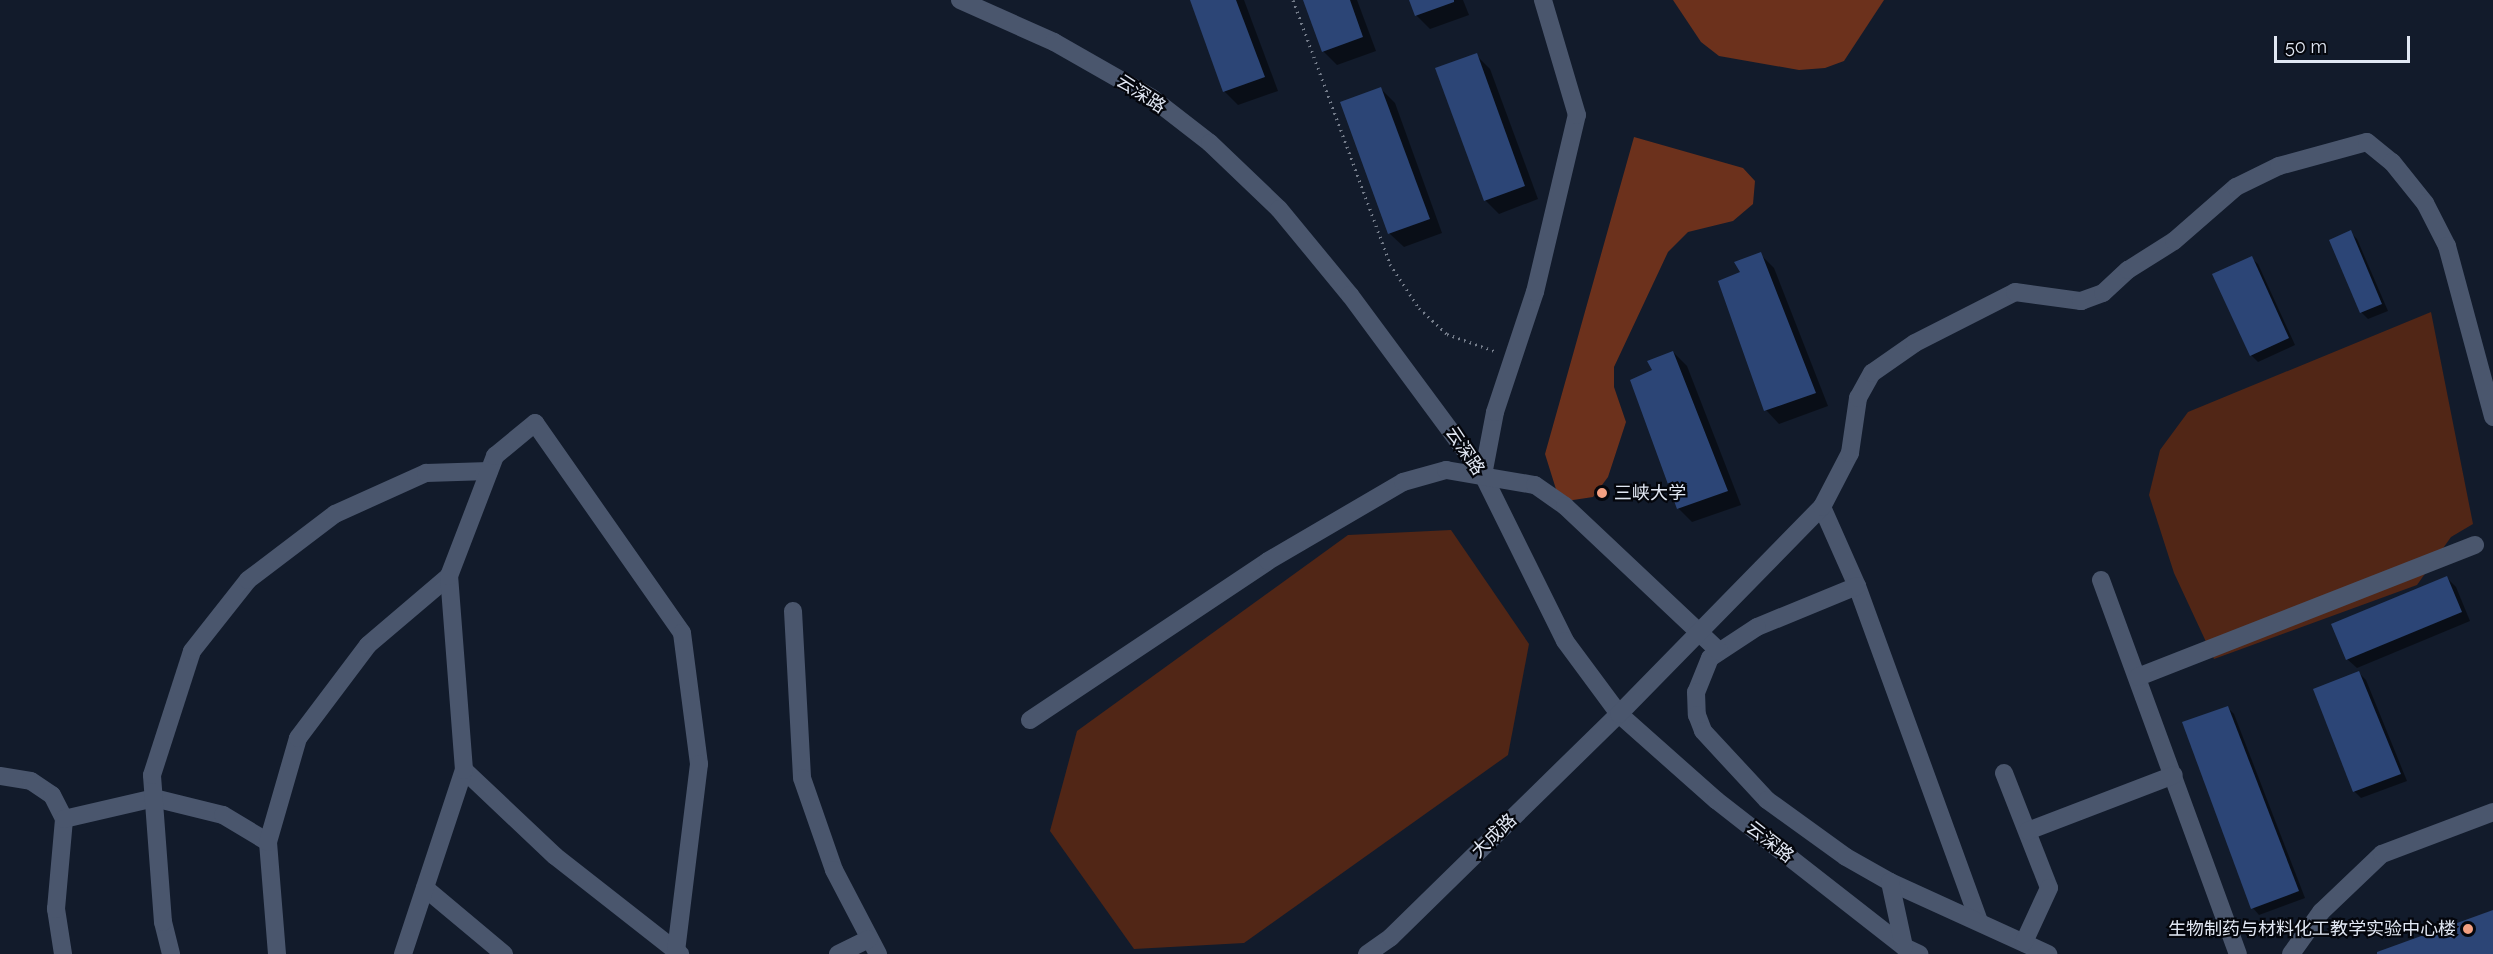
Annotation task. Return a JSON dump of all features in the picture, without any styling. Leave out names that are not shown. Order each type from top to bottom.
[{"type":"street","name":"云深路","points":[[960,0],[1074,54],[1152,98],[1210,143],[1279,209],[1329,269],[1483,474],[1565,641],[1619,714],[1716,800],[1912,950]]},
{"type":"street","points":[[1483,474],[1495,412],[1561,195],[1577,115],[1543,0]]},
{"type":"street","name":"大成路","points":[[1367,954],[1391,937],[1619,714],[1822,507],[1850,453],[1858,398],[1872,373],[1916,343],[2015,292],[2081,301],[2103,293],[2128,270],[2174,241],[2236,188],[2280,166],[2367,142],[2392,162],[2424,203],[2447,246],[2493,417]]},
{"type":"street","points":[[403,954],[464,770],[449,576],[495,456],[535,423],[682,633],[699,764],[678,953]]},
{"type":"street","points":[[1030,720],[1268,561],[1402,482],[1446,470],[1483,474],[1535,485],[1560,502],[1719,651]]},
{"type":"street","points":[[171,954],[163,922],[152,775],[192,651],[248,580],[335,514],[426,473],[489,471]]},
{"type":"street","points":[[1822,507],[1857,586],[1979,921]]},
{"type":"street","points":[[2138,677],[2475,545]]},
{"type":"street","points":[[277,954],[268,842],[298,738],[368,645],[449,576]]},
{"type":"street","points":[[2100,580],[2138,677],[2238,954]]},
{"type":"street","points":[[1857,586],[1757,627],[1710,658],[1696,692],[1697,715],[1704,731],[1767,800],[1846,857],[1890,882],[2048,954]]},
{"type":"street","points":[[793,611],[802,778],[834,870],[874,947],[838,954]]},
{"type":"street","points":[[464,770],[555,856],[678,953]]},
{"type":"street","points":[[2004,773],[2049,888],[2024,942]]},
{"type":"street","points":[[2028,831],[2174,775]]},
{"type":"street","points":[[0,776],[31,781],[51,795],[64,819],[56,909],[63,954]]},
{"type":"street","points":[[64,819],[154,798],[223,816],[268,842]]},
{"type":"street","points":[[2291,954],[2321,912],[2382,854],[2493,812]]},
{"type":"street","points":[[1890,882],[1912,950]]},
{"type":"street","points":[[425,888],[504,954]]},
{"type":"path","points":[[1293,0],[1390,264],[1419,308],[1447,334],[1513,358]]},
{"type":"shaded area","points":[[1673,0],[1884,0],[1844,61],[1825,68],[1799,70],[1719,56],[1701,42]]},
{"type":"shaded area","points":[[1634,137],[1743,168],[1755,181],[1753,204],[1733,221],[1688,232],[1668,252],[1614,367],[1614,387],[1626,422],[1608,477],[1593,497],[1560,502],[1545,454]]},
{"type":"shaded area","points":[[2431,312],[2473,524],[2451,537],[2417,585],[2214,659],[2174,573],[2149,495],[2160,450],[2188,412]]},
{"type":"shaded area","points":[[1451,530],[1529,644],[1508,755],[1244,943],[1134,949],[1050,831],[1077,731],[1348,535]]},
{"type":"building","points":[[1190,0],[1236,0],[1265,77],[1223,92]]},
{"type":"building","points":[[1303,0],[1350,0],[1363,37],[1322,52]]},
{"type":"building","points":[[1409,0],[1454,0],[1454,2],[1415,16]]},
{"type":"building","points":[[1477,53],[1525,186],[1484,201],[1435,68]]},
{"type":"building","points":[[1381,87],[1430,219],[1388,234],[1340,102]]},
{"type":"building","points":[[2351,230],[2382,304],[2360,313],[2329,240]]},
{"type":"building","points":[[1761,252],[1816,393],[1764,411],[1718,281],[1740,272],[1734,262]]},
{"type":"building","points":[[2252,256],[2289,338],[2250,356],[2212,274]]},
{"type":"building","points":[[1673,351],[1728,491],[1677,509],[1630,380],[1652,370],[1647,361]]},
{"type":"building","points":[[2447,576],[2462,612],[2346,660],[2331,624]]},
{"type":"building","points":[[2359,671],[2401,774],[2353,792],[2313,689]]},
{"type":"building","points":[[2228,706],[2299,891],[2251,909],[2182,722]]},
{"type":"building","name":"生物制药与材料化工教学实验中心楼","points":[[2493,910],[2493,954],[2377,954],[2377,952]]},
{"type":"place","name":"三峡大学","points":[[1602,493]]},
{"type":"place","name":"生物制药与材料化工教学实验中心楼","points":[[2468,929]]}]
